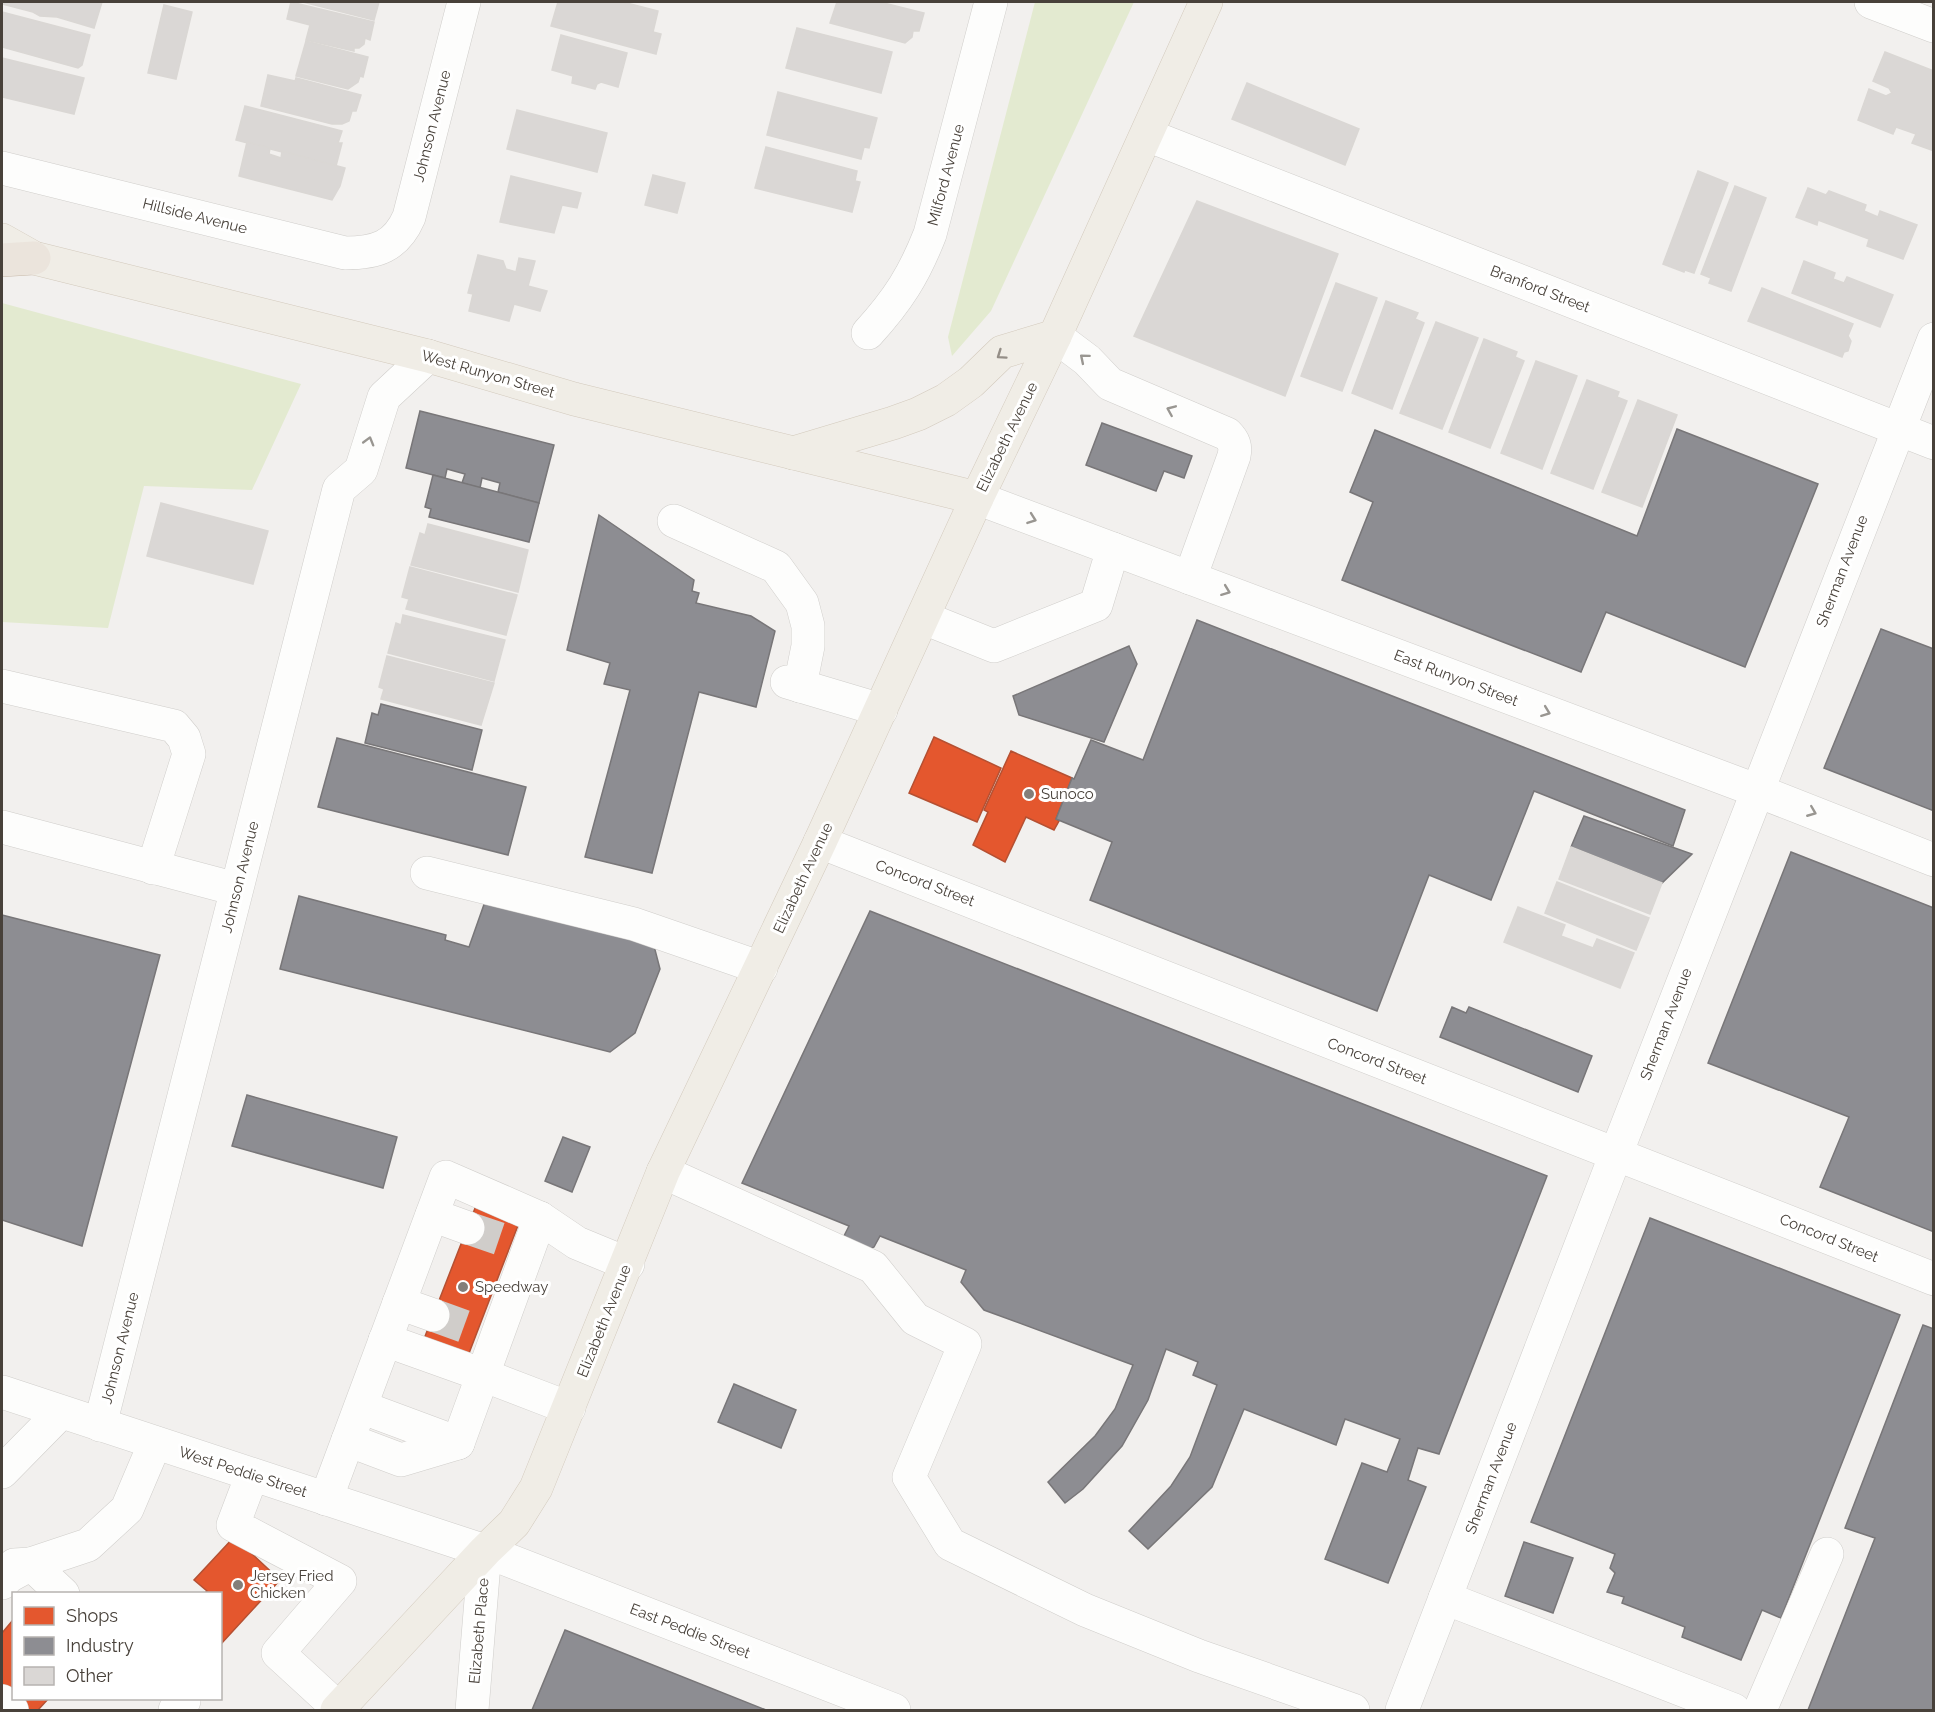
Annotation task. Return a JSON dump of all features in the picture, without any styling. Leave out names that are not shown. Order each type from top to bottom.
[{"type":"highway","points":[[2,260],[34,258]]},
{"type":"main road","name":"Elizabeth Avenue","points":[[338,1710],[485,1551],[514,1523],[536,1488],[628,1264],[663,1172],[761,968],[924,618],[977,498],[1055,336],[1206,2]]},
{"type":"main road","name":"West Runyon Street","points":[[2,240],[34,258],[428,356],[574,399],[977,498]]},
{"type":"main road","points":[[793,453],[918,414],[946,400],[971,382],[1002,352],[1055,336]]},
{"type":"street","name":"Johnson Avenue","points":[[389,244],[405,227],[409,217],[464,2]]},
{"type":"street","name":"Milford Avenue","points":[[868,333],[905,288],[920,261],[930,234],[991,2]]},
{"type":"street","points":[[1871,2],[1934,26]]},
{"type":"street","name":"Branford Street","points":[[1147,135],[1934,443]]},
{"type":"street","name":"Hillside Avenue","points":[[2,168],[345,253],[366,253],[389,244]]},
{"type":"street","points":[[1055,336],[1087,360],[1110,384],[1227,434],[1233,439],[1234,456],[1190,578]]},
{"type":"street","name":"Sherman Avenue","points":[[1402,1710],[1934,339]]},
{"type":"street","name":"Johnson Avenue","points":[[100,1425],[339,489],[361,470],[384,397],[428,356]]},
{"type":"street","name":"East Runyon Street","points":[[977,498],[1758,791],[1934,860]]},
{"type":"street","points":[[674,521],[776,567],[802,603],[808,626],[808,645],[794,684],[881,710]]},
{"type":"street","points":[[924,618],[994,646],[1096,605],[1113,549]]},
{"type":"street","points":[[2,686],[174,726],[184,738],[189,753],[153,868]]},
{"type":"street","points":[[2,827],[236,890]]},
{"type":"street","name":"Concord Street","points":[[820,842],[1934,1279]]},
{"type":"street","points":[[427,873],[634,924],[761,968]]},
{"type":"street","points":[[663,1172],[873,1267],[915,1318],[965,1344],[909,1477],[950,1544],[1086,1610],[1199,1656],[1353,1710]]},
{"type":"street","points":[[326,1499],[446,1177],[540,1218],[577,1243],[628,1264]]},
{"type":"street","points":[[432,1215],[468,1228]]},
{"type":"street","points":[[458,1443],[483,1375],[487,1334],[520,1247],[540,1218]]},
{"type":"street","points":[[399,1303],[433,1315]]},
{"type":"street","points":[[385,1340],[568,1408]]},
{"type":"street","name":"West Peddie Street","points":[[2,1392],[485,1551]]},
{"type":"street","points":[[361,1407],[458,1443]]},
{"type":"street","points":[[2,1472],[62,1412]]},
{"type":"street","points":[[348,1440],[401,1460],[458,1443]]},
{"type":"street","points":[[2,1583],[16,1565],[88,1545],[127,1509],[155,1443]]},
{"type":"street","points":[[252,1475],[233,1525],[340,1581],[278,1653],[338,1710]]},
{"type":"street","name":"Elizabeth Place","points":[[472,1710],[485,1551]]},
{"type":"street","name":"East Peddie Street","points":[[485,1551],[894,1710]]},
{"type":"street","points":[[1761,1710],[1827,1554]]},
{"type":"street","points":[[16,1565],[61,1592]]},
{"type":"street","points":[[1445,1598],[1676,1700],[1734,1710]]},
{"type":"street","points":[[2,1701],[12,1710]]},
{"type":"green space","points":[[1035,2],[1134,2],[991,311],[952,356],[948,337]]},
{"type":"green space","points":[[2,303],[301,384],[252,490],[144,486],[108,628],[2,622]]},
{"type":"building: Shops","name":"Sunoco","points":[[934,737],[1001,768],[977,822],[909,793]]},
{"type":"building: Shops","name":"Sunoco","points":[[1011,751],[1072,778],[1054,830],[1026,817],[1005,862],[973,845],[988,812],[984,810]]},
{"type":"building: Shops","points":[[479,1198],[522,1215],[466,1361],[422,1344]]},
{"type":"building: Shops","name":"Jersey Fried Chicken","points":[[234,1537],[280,1580],[222,1643],[222,1592],[206,1592],[194,1580]]},
{"type":"building: Shops","points":[[12,1621],[12,1695],[2,1686],[2,1633]]},
{"type":"building: Shops","points":[[17,1700],[47,1700],[38,1710],[29,1710]]},
{"type":"building: Industry","points":[[420,411],[554,445],[539,503],[498,492],[500,483],[482,478],[480,488],[462,483],[465,474],[447,469],[445,478],[406,468]]},
{"type":"building: Industry","points":[[1102,423],[1192,456],[1184,478],[1164,471],[1156,491],[1086,465]]},
{"type":"building: Industry","points":[[1677,429],[1818,484],[1745,667],[1606,612],[1581,672],[1342,580],[1373,502],[1350,492],[1375,430],[1637,536]]},
{"type":"building: Industry","points":[[433,475],[539,503],[529,542],[429,517],[431,509],[425,507]]},
{"type":"building: Industry","points":[[599,515],[694,580],[692,591],[699,593],[696,603],[751,616],[775,631],[756,707],[699,692],[652,873],[585,857],[630,690],[604,684],[610,663],[567,650]]},
{"type":"building: Industry","points":[[1197,620],[1685,810],[1673,846],[1534,791],[1491,900],[1429,875],[1377,1011],[1090,900],[1112,842],[1056,819],[1072,778],[1074,779],[1091,740],[1143,760]]},
{"type":"building: Industry","points":[[1881,629],[1934,649],[1934,811],[1824,768]]},
{"type":"building: Industry","points":[[1129,646],[1137,664],[1104,742],[1019,715],[1013,696]]},
{"type":"building: Industry","points":[[381,704],[482,730],[472,770],[365,743],[372,713],[378,715]]},
{"type":"building: Industry","points":[[337,738],[526,787],[508,855],[318,807]]},
{"type":"building: Industry","points":[[1584,816],[1692,854],[1662,883],[1571,847]]},
{"type":"building: Industry","points":[[1791,852],[1934,908],[1934,1232],[1820,1187],[1849,1117],[1708,1063]]},
{"type":"building: Industry","points":[[299,896],[446,935],[445,940],[469,947],[487,896],[653,942],[660,969],[635,1033],[610,1052],[280,969]]},
{"type":"building: Industry","points":[[870,911],[1547,1176],[1439,1454],[1418,1448],[1408,1480],[1426,1487],[1388,1583],[1325,1559],[1362,1463],[1387,1472],[1400,1439],[1345,1419],[1336,1445],[1244,1409],[1212,1487],[1148,1549],[1129,1531],[1171,1486],[1190,1457],[1217,1385],[1193,1375],[1198,1362],[1166,1349],[1148,1400],[1122,1446],[1083,1489],[1065,1503],[1048,1482],[1095,1436],[1115,1409],[1133,1365],[984,1310],[961,1282],[966,1270],[880,1236],[874,1247],[868,1250],[844,1236],[849,1226],[742,1183]]},
{"type":"building: Industry","points":[[2,915],[160,955],[82,1246],[2,1220]]},
{"type":"building: Industry","points":[[1452,1007],[1466,1013],[1469,1007],[1592,1056],[1578,1092],[1440,1037]]},
{"type":"building: Industry","points":[[247,1095],[397,1137],[383,1188],[232,1146]]},
{"type":"building: Industry","points":[[563,1137],[590,1147],[572,1192],[545,1181]]},
{"type":"building: Industry","points":[[1650,1218],[1900,1315],[1781,1618],[1762,1610],[1741,1660],[1682,1637],[1685,1627],[1622,1603],[1624,1597],[1607,1592],[1615,1573],[1610,1568],[1615,1554],[1531,1522]]},
{"type":"building: Industry","points":[[1923,1325],[1934,1329],[1934,1710],[1808,1710],[1875,1538],[1845,1528]]},
{"type":"building: Industry","points":[[734,1384],[796,1410],[781,1448],[718,1422]]},
{"type":"building: Industry","points":[[1524,1542],[1573,1558],[1553,1613],[1505,1596]]},
{"type":"building: Industry","points":[[565,1630],[766,1710],[532,1710]]},
{"type":"building: Other","points":[[2,2],[102,2],[94,28],[57,17],[40,16],[2,4]]},
{"type":"building: Other","points":[[291,2],[374,22],[370,40],[365,38],[364,44],[359,48],[354,48],[354,51],[306,40],[310,25],[287,19]]},
{"type":"building: Other","points":[[303,2],[379,2],[374,20]]},
{"type":"building: Other","points":[[558,2],[623,2],[658,11],[653,32],[661,34],[656,54],[551,26]]},
{"type":"building: Other","points":[[837,2],[880,2],[924,13],[919,31],[913,31],[912,37],[905,43],[830,23]]},
{"type":"building: Other","points":[[164,5],[192,12],[176,79],[148,73]]},
{"type":"building: Other","points":[[2,12],[90,35],[82,65],[78,68],[2,47]]},
{"type":"building: Other","points":[[797,28],[892,52],[881,93],[786,68]]},
{"type":"building: Other","points":[[561,35],[627,53],[618,87],[601,82],[595,89],[572,83],[573,76],[552,70]]},
{"type":"building: Other","points":[[306,41],[368,57],[363,77],[360,76],[358,82],[348,89],[296,76]]},
{"type":"building: Other","points":[[1885,52],[1934,71],[1934,151],[1912,143],[1916,134],[1896,127],[1893,134],[1858,120],[1869,89],[1886,96],[1892,93],[1889,88],[1873,81]]},
{"type":"building: Other","points":[[2,58],[84,78],[74,114],[2,97]]},
{"type":"building: Other","points":[[268,75],[295,81],[296,78],[361,95],[356,111],[352,111],[349,121],[332,124],[261,106]]},
{"type":"building: Other","points":[[1247,83],[1359,129],[1345,165],[1232,119]]},
{"type":"building: Other","points":[[778,92],[877,118],[869,148],[864,147],[861,159],[767,135]]},
{"type":"building: Other","points":[[245,106],[342,131],[338,143],[342,143],[336,166],[236,140]]},
{"type":"building: Other","points":[[517,110],[607,133],[597,172],[507,149]]},
{"type":"building: Other","points":[[247,142],[270,148],[269,154],[281,158],[282,151],[345,168],[340,186],[332,200],[239,176]]},
{"type":"building: Other","points":[[766,147],[857,171],[855,181],[860,182],[852,212],[755,188]]},
{"type":"building: Other","points":[[1698,171],[1728,183],[1694,273],[1685,270],[1684,272],[1663,264]]},
{"type":"building: Other","points":[[653,175],[685,183],[677,213],[645,205]]},
{"type":"building: Other","points":[[511,176],[581,193],[577,208],[562,205],[554,233],[500,222]]},
{"type":"building: Other","points":[[1735,186],[1766,198],[1731,291],[1709,283],[1711,278],[1701,274]]},
{"type":"building: Other","points":[[1808,188],[1826,195],[1829,191],[1866,205],[1864,211],[1878,217],[1880,211],[1917,225],[1903,259],[1867,246],[1869,239],[1818,220],[1817,225],[1796,217]]},
{"type":"building: Other","points":[[1197,201],[1338,254],[1285,396],[1134,336]]},
{"type":"building: Other","points":[[478,255],[503,261],[506,269],[516,272],[519,258],[535,261],[528,286],[547,291],[540,311],[514,304],[509,321],[469,311],[473,294],[468,293]]},
{"type":"building: Other","points":[[1804,261],[1835,273],[1833,279],[1844,283],[1847,277],[1893,295],[1880,327],[1792,293]]},
{"type":"building: Other","points":[[1336,283],[1377,298],[1342,391],[1301,376]]},
{"type":"building: Other","points":[[1762,288],[1853,324],[1848,336],[1851,341],[1848,351],[1844,352],[1842,357],[1748,321]]},
{"type":"building: Other","points":[[1386,301],[1418,313],[1415,319],[1424,323],[1392,409],[1352,393]]},
{"type":"building: Other","points":[[1436,322],[1478,338],[1442,429],[1400,413]]},
{"type":"building: Other","points":[[1484,339],[1517,352],[1515,357],[1524,361],[1490,448],[1449,432]]},
{"type":"building: Other","points":[[1536,361],[1577,376],[1542,469],[1501,453]]},
{"type":"building: Other","points":[[1587,380],[1619,392],[1617,397],[1627,401],[1593,489],[1551,473]]},
{"type":"building: Other","points":[[1638,400],[1677,415],[1642,507],[1602,492]]},
{"type":"building: Other","points":[[161,503],[268,531],[253,584],[147,556]]},
{"type":"building: Other","points":[[428,524],[528,550],[518,592],[411,565],[420,533],[425,535]]},
{"type":"building: Other","points":[[410,567],[517,595],[506,635],[406,609],[409,599],[402,597]]},
{"type":"building: Other","points":[[403,615],[505,640],[494,681],[388,653],[396,623],[401,625]]},
{"type":"building: Other","points":[[387,656],[494,683],[481,725],[381,699],[384,689],[379,687]]},
{"type":"building: Other","points":[[1571,847],[1662,883],[1650,914],[1559,879]]},
{"type":"building: Other","points":[[1557,882],[1649,918],[1636,950],[1545,913]]},
{"type":"building: Other","points":[[1518,907],[1565,925],[1561,936],[1593,948],[1597,939],[1634,953],[1620,988],[1504,942]]},
{"type":"tunnel","points":[[468,1228],[512,1243]]},
{"type":"tunnel","points":[[433,1315],[477,1331]]},
{"type":"place","name":"Sunoco","points":[[1029,794]]},
{"type":"place","name":"Speedway","points":[[463,1287]]},
{"type":"place","name":"Jersey Fried Chicken","points":[[238,1585]]}]
